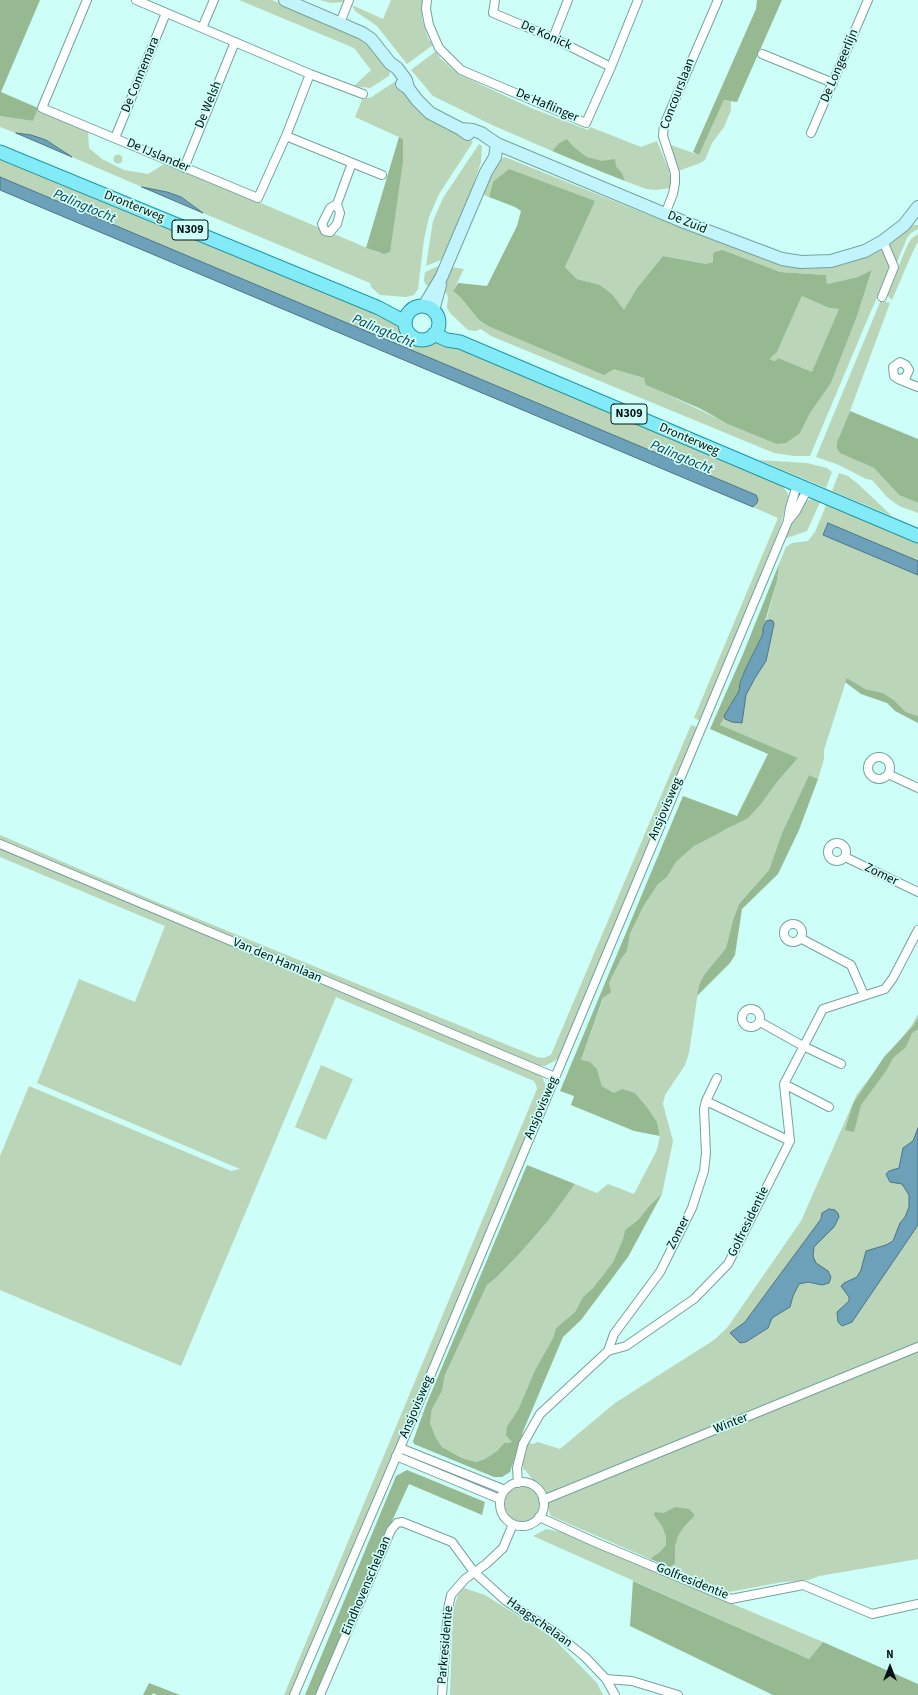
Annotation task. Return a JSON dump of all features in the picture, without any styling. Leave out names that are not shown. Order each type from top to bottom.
[{"type":"main road","name":"Dronterweg","points":[[0,152],[379,308],[407,317]]},
{"type":"main road","points":[[415,308],[429,309],[438,317],[436,330],[425,340],[415,339],[407,332],[407,317],[415,308]]},
{"type":"main road","name":"Dronterweg","points":[[436,330],[460,342],[918,536]]},
{"type":"street","name":"De IJslander","points":[[87,0],[42,108],[258,198],[286,136],[310,74]]},
{"type":"street","points":[[136,0],[310,74],[363,94]]},
{"type":"street","points":[[202,28],[214,0]]},
{"type":"street","name":"De Zuid","points":[[285,0],[362,32],[371,39],[390,63],[392,71],[400,83],[408,88],[430,113],[442,121],[461,129],[470,136],[486,143],[497,144],[763,253],[782,259],[801,262],[831,261],[865,251],[883,241],[916,214]]},
{"type":"street","points":[[340,23],[349,0]]},
{"type":"street","name":"De Haflinger","points":[[427,0],[426,9],[429,25],[439,48],[461,70],[586,123],[611,67],[638,0]]},
{"type":"street","name":"De Konick","points":[[495,0],[493,13],[553,38],[611,67]]},
{"type":"street","points":[[553,38],[568,0]]},
{"type":"street","name":"Concourslaan","points":[[666,214],[673,194],[675,174],[663,136],[664,125],[718,0]]},
{"type":"street","name":"De Longeerlijn","points":[[812,133],[868,0]]},
{"type":"street","name":"De Connemara","points":[[115,138],[166,13]]},
{"type":"street","name":"De Welsh","points":[[184,168],[235,42]]},
{"type":"street","points":[[762,54],[833,84]]},
{"type":"street","points":[[286,136],[382,175]]},
{"type":"street","points":[[429,309],[486,172],[489,155],[497,144]]},
{"type":"street","points":[[336,204],[352,163]]},
{"type":"street","points":[[882,297],[894,267],[883,241]]},
{"type":"street","points":[[900,379],[918,387]]},
{"type":"street","name":"Ansjovisweg","points":[[294,1695],[400,1448],[788,521],[796,511],[802,488]]},
{"type":"street","points":[[888,774],[918,788]]},
{"type":"street","name":"Van den Hamlaan","points":[[0,844],[555,1077]]},
{"type":"street","name":"Zomer","points":[[845,857],[918,892]]},
{"type":"street","points":[[790,1141],[784,1084],[823,1009],[885,989],[893,978],[918,930]]},
{"type":"street","points":[[800,938],[851,965],[864,995]]},
{"type":"street","points":[[760,1022],[803,1046],[841,1064]]},
{"type":"street","name":"Zomer","points":[[608,1351],[614,1334],[660,1272],[692,1208],[704,1171],[706,1159],[704,1109],[706,1101],[717,1078]]},
{"type":"street","points":[[784,1084],[829,1106]]},
{"type":"street","points":[[706,1101],[790,1141]]},
{"type":"street","name":"Golfresidentie","points":[[518,1482],[517,1468],[523,1444],[540,1414],[608,1351],[626,1346],[694,1299],[728,1264],[790,1141]]},
{"type":"street","name":"Winter","points":[[543,1500],[918,1347]]},
{"type":"street","points":[[400,1448],[505,1490]]},
{"type":"street","points":[[396,1456],[500,1499]]},
{"type":"street","points":[[518,1482],[527,1483],[534,1486],[540,1492],[543,1500],[543,1509],[540,1517],[529,1524],[521,1526],[513,1524],[503,1516],[500,1508],[500,1499],[505,1490],[518,1482]]},
{"type":"street","name":"Golfresidentie","points":[[540,1517],[596,1543],[731,1599],[803,1585],[872,1614],[918,1604]]},
{"type":"street","name":"Eindhovenschelaan","points":[[320,1695],[391,1530],[397,1523],[408,1523],[452,1542],[474,1572]]},
{"type":"street","name":"Parkresidentie","points":[[442,1695],[448,1609],[451,1595],[465,1579],[486,1564],[503,1548],[513,1524]]},
{"type":"street","name":"Haagschelaan","points":[[474,1572],[506,1601],[557,1634],[585,1657],[606,1679],[615,1695]]},
{"type":"street","points":[[606,1679],[632,1681],[678,1695]]},
{"type":"green space","points":[[0,0],[40,0],[1,92],[38,108],[33,121],[0,116]]},
{"type":"green space","points":[[239,0],[272,0],[357,37],[367,44],[383,61],[390,72],[389,76],[370,88],[354,86],[371,70],[354,48]]},
{"type":"green space","points":[[320,0],[345,0],[344,2],[331,3]]},
{"type":"green space","points":[[391,0],[422,0],[422,19],[428,38],[433,45],[407,64],[377,26],[355,11],[352,5],[383,19]]},
{"type":"green space","points":[[757,0],[782,0],[737,102],[724,100],[699,155],[693,152],[756,9]]},
{"type":"green space","points":[[436,51],[440,58],[458,74],[531,108],[588,130],[590,127],[641,147],[657,141],[669,171],[671,183],[670,188],[656,190],[646,189],[625,181],[622,173],[616,166],[587,157],[574,147],[567,139],[559,143],[552,151],[490,124],[433,96],[411,70]]},
{"type":"green space","points":[[396,81],[430,119],[473,142],[439,194],[429,217],[424,239],[418,289],[414,295],[406,297],[380,295],[371,287],[370,283],[203,213],[181,197],[167,192],[142,187],[72,157],[46,140],[31,135],[16,133],[0,127],[0,116],[33,121],[37,110],[88,131],[89,148],[102,159],[124,170],[148,174],[166,163],[379,253],[403,139],[355,117],[363,97],[370,98]]},
{"type":"green space","points":[[724,100],[731,101],[731,110],[724,127],[712,143],[705,160],[678,171],[668,144],[699,155]]},
{"type":"green space","points":[[399,137],[403,139],[403,161],[390,252],[384,254],[366,248]]},
{"type":"green space","points":[[567,139],[574,147],[587,157],[602,161],[615,159],[616,166],[622,173],[625,181],[552,151],[559,143]]},
{"type":"green space","points":[[479,144],[482,146],[481,162],[465,209],[443,259],[426,266],[433,221],[443,198]]},
{"type":"green space","points":[[118,154],[123,159],[118,164],[113,159]]},
{"type":"green space","points":[[505,157],[656,218],[788,267],[843,265],[873,253],[882,246],[891,267],[810,456],[794,456],[774,453],[491,336],[481,329],[476,331],[468,330],[450,313],[447,308],[447,294],[441,290],[451,267],[464,269],[453,291],[461,298],[479,320],[488,326],[644,378],[647,385],[719,419],[800,433],[810,413],[831,383],[857,316],[872,271],[858,277],[827,284],[826,275],[780,272],[723,250],[713,262],[706,264],[663,256],[637,288],[624,311],[612,294],[600,285],[577,279],[565,267],[594,201],[493,182],[489,197],[481,194],[499,159]]},
{"type":"green space","points":[[0,158],[395,321],[400,325],[408,339],[413,342],[423,344],[434,341],[443,341],[782,485],[788,494],[788,498],[780,527],[700,721],[694,718],[778,518],[753,507],[758,499],[756,495],[0,177]]},
{"type":"green space","points":[[509,169],[595,201],[565,267],[577,279],[600,285],[612,294],[624,310],[637,288],[663,256],[706,264],[713,262],[713,254],[715,252],[723,250],[780,272],[826,275],[827,284],[858,277],[872,270],[857,316],[831,383],[810,413],[800,433],[786,443],[777,444],[728,424],[701,409],[646,385],[644,378],[614,369],[604,375],[488,326],[479,320],[461,298],[453,291],[458,283],[487,286],[517,226],[521,211],[515,207],[489,197],[493,182]],"holes":[[[802,296],[829,308],[839,309],[812,372],[778,358],[775,361],[769,359],[777,352]]]},
{"type":"green space","points":[[913,225],[918,225],[918,229],[911,233],[907,238],[897,262],[894,261],[888,243]]},
{"type":"green space","points":[[918,234],[918,243],[892,300],[887,295],[907,246],[911,239]]},
{"type":"green space","points":[[441,265],[431,287],[426,285],[424,281],[425,272]]},
{"type":"green space","points":[[802,296],[829,308],[839,309],[813,373],[778,358],[775,361],[768,359],[777,352]]},
{"type":"green space","points":[[881,300],[890,303],[837,442],[860,462],[874,468],[899,495],[918,503],[918,513],[899,506],[887,497],[872,480],[866,479],[839,465],[816,457]]},
{"type":"green space","points":[[850,411],[918,439],[918,503],[899,495],[874,468],[840,453],[837,448],[837,442]]},
{"type":"green space","points":[[759,460],[807,463],[827,468],[832,472],[826,488]]},
{"type":"green space","points":[[839,473],[848,476],[857,483],[892,516],[832,491]]},
{"type":"green space","points":[[816,498],[821,500],[807,531],[784,539],[801,506],[805,501]]},
{"type":"green space","points":[[827,503],[918,541],[918,561],[828,523],[823,535],[918,575],[918,716],[906,712],[894,700],[883,693],[865,689],[847,678],[824,750],[824,759],[818,779],[809,775],[782,833],[769,870],[739,904],[733,920],[726,948],[704,975],[699,985],[689,1053],[685,1065],[665,1095],[663,1104],[673,1141],[662,1194],[650,1205],[638,1220],[625,1230],[623,1239],[613,1262],[593,1288],[583,1297],[575,1312],[556,1328],[553,1338],[535,1370],[518,1410],[507,1426],[512,1442],[504,1443],[497,1451],[485,1459],[476,1462],[462,1458],[442,1447],[436,1438],[430,1423],[432,1409],[442,1391],[445,1375],[487,1285],[496,1278],[521,1252],[548,1221],[575,1184],[597,1193],[608,1184],[634,1194],[657,1150],[660,1135],[657,1122],[647,1107],[635,1093],[614,1093],[602,1086],[597,1069],[581,1060],[609,983],[621,959],[627,951],[630,934],[643,907],[658,884],[667,877],[676,862],[694,846],[711,836],[730,828],[762,803],[777,782],[798,758],[720,726],[724,716],[725,719],[742,723],[746,695],[766,661],[774,624],[770,620],[766,621],[777,581],[779,564],[786,547],[792,543],[808,541],[815,532]]},
{"type":"green space","points":[[779,564],[777,581],[763,628],[763,634],[746,668],[740,683],[739,691],[720,725],[798,758],[748,818],[694,846],[676,862],[667,877],[658,884],[643,907],[630,934],[627,951],[621,959],[609,983],[611,992],[603,998],[581,1060],[590,1062],[597,1069],[602,1086],[614,1093],[622,1089],[635,1093],[657,1122],[660,1136],[634,1131],[571,1105],[574,1096],[560,1091],[683,796],[737,816],[768,754],[710,729],[743,654]]},
{"type":"green space","points":[[847,678],[865,689],[883,693],[894,700],[906,712],[918,716],[918,723],[895,711],[887,703],[861,694],[845,682]]},
{"type":"green space","points":[[691,725],[697,727],[558,1059],[545,1066],[537,1065],[471,1039],[0,842],[0,835],[159,903],[537,1057],[544,1058],[551,1055]]},
{"type":"green space","points":[[809,775],[818,779],[799,830],[778,874],[742,909],[735,955],[730,963],[697,996],[699,985],[704,975],[726,948],[733,920],[739,904],[769,870],[782,833]]},
{"type":"green space","points":[[0,847],[542,1076],[545,1084],[545,1091],[292,1695],[284,1695],[537,1089],[536,1085],[534,1081],[336,997],[181,1366],[0,1290],[0,1156],[29,1086],[231,1171],[240,1169],[37,1083],[79,979],[135,1002],[165,926],[0,857]]},
{"type":"green space","points":[[918,1014],[918,1559],[819,1576],[809,1580],[783,1582],[729,1592],[670,1567],[671,1566],[653,1557],[650,1559],[551,1516],[542,1491],[525,1470],[523,1470],[523,1459],[528,1443],[533,1444],[538,1442],[560,1449],[615,1403],[714,1340],[727,1328],[801,1221],[857,1094],[912,1025]]},
{"type":"green space","points":[[918,1018],[918,1029],[912,1033],[906,1047],[893,1058],[886,1071],[861,1105],[854,1132],[845,1130],[853,1104],[884,1057],[914,1025]]},
{"type":"green space","points":[[321,1065],[353,1079],[326,1140],[295,1127]]},
{"type":"green space","points":[[527,1165],[575,1184],[548,1221],[521,1252],[496,1278],[487,1285],[445,1375],[442,1391],[432,1409],[430,1423],[436,1438],[442,1447],[462,1458],[476,1462],[485,1459],[497,1451],[504,1443],[512,1442],[506,1435],[507,1426],[518,1410],[535,1370],[553,1338],[556,1328],[575,1312],[583,1297],[593,1288],[613,1262],[623,1239],[625,1230],[638,1220],[650,1205],[662,1194],[628,1257],[581,1320],[563,1337],[524,1429],[510,1472],[502,1477],[494,1477],[414,1444],[413,1441],[426,1405]]},
{"type":"green space","points":[[407,1470],[485,1502],[482,1515],[409,1484],[318,1695],[305,1695],[396,1476]]},
{"type":"green space","points":[[519,1487],[525,1487],[529,1488],[536,1494],[539,1504],[538,1511],[532,1518],[525,1521],[519,1521],[515,1520],[508,1514],[505,1507],[505,1501],[506,1497],[512,1490]]},
{"type":"green space","points":[[675,1507],[689,1509],[694,1516],[678,1536],[675,1546],[675,1563],[670,1567],[650,1559],[660,1552],[666,1545],[666,1536],[662,1526],[654,1515],[655,1512],[664,1513]]},
{"type":"green space","points":[[546,1529],[562,1532],[823,1642],[809,1659],[533,1536]]},
{"type":"green space","points":[[633,1581],[809,1659],[823,1642],[918,1684],[918,1695],[773,1695],[630,1626]]},
{"type":"green space","points":[[464,1588],[485,1595],[553,1638],[597,1683],[603,1695],[450,1695],[453,1611],[458,1595]]},
{"type":"green space","points":[[149,1683],[180,1695],[157,1695],[153,1693],[152,1695],[143,1695]]},
{"type":"water","points":[[16,133],[31,135],[46,140],[72,157]]},
{"type":"water","points":[[0,177],[756,495],[758,499],[757,503],[753,507],[0,190]]},
{"type":"water","points":[[142,187],[167,192],[181,197],[203,213]]},
{"type":"water","points":[[828,523],[918,561],[918,575],[823,535]]},
{"type":"water","points":[[766,621],[773,621],[774,624],[766,661],[746,695],[742,723],[732,722],[725,719],[724,716],[739,691],[740,683],[763,634],[763,628]]},
{"type":"water","points":[[918,1128],[918,1225],[852,1322],[842,1326],[838,1322],[837,1312],[849,1301],[849,1297],[841,1286],[857,1277],[861,1270],[866,1251],[886,1245],[893,1241],[900,1223],[905,1217],[909,1207],[909,1195],[902,1184],[890,1182],[886,1174],[889,1171],[899,1168],[903,1148],[913,1141]]},
{"type":"water","points":[[829,1209],[835,1210],[839,1217],[834,1227],[814,1247],[813,1256],[816,1263],[828,1271],[831,1277],[829,1283],[822,1285],[808,1282],[799,1284],[793,1296],[790,1307],[772,1318],[768,1328],[746,1342],[740,1343],[730,1333],[745,1322],[821,1219],[822,1213]]},
{"type":"water label","name":"Palingtocht","points":[[84,207]]},
{"type":"water label","name":"Palingtocht","points":[[383,332]]},
{"type":"water label","name":"Palingtocht","points":[[681,458]]}]
